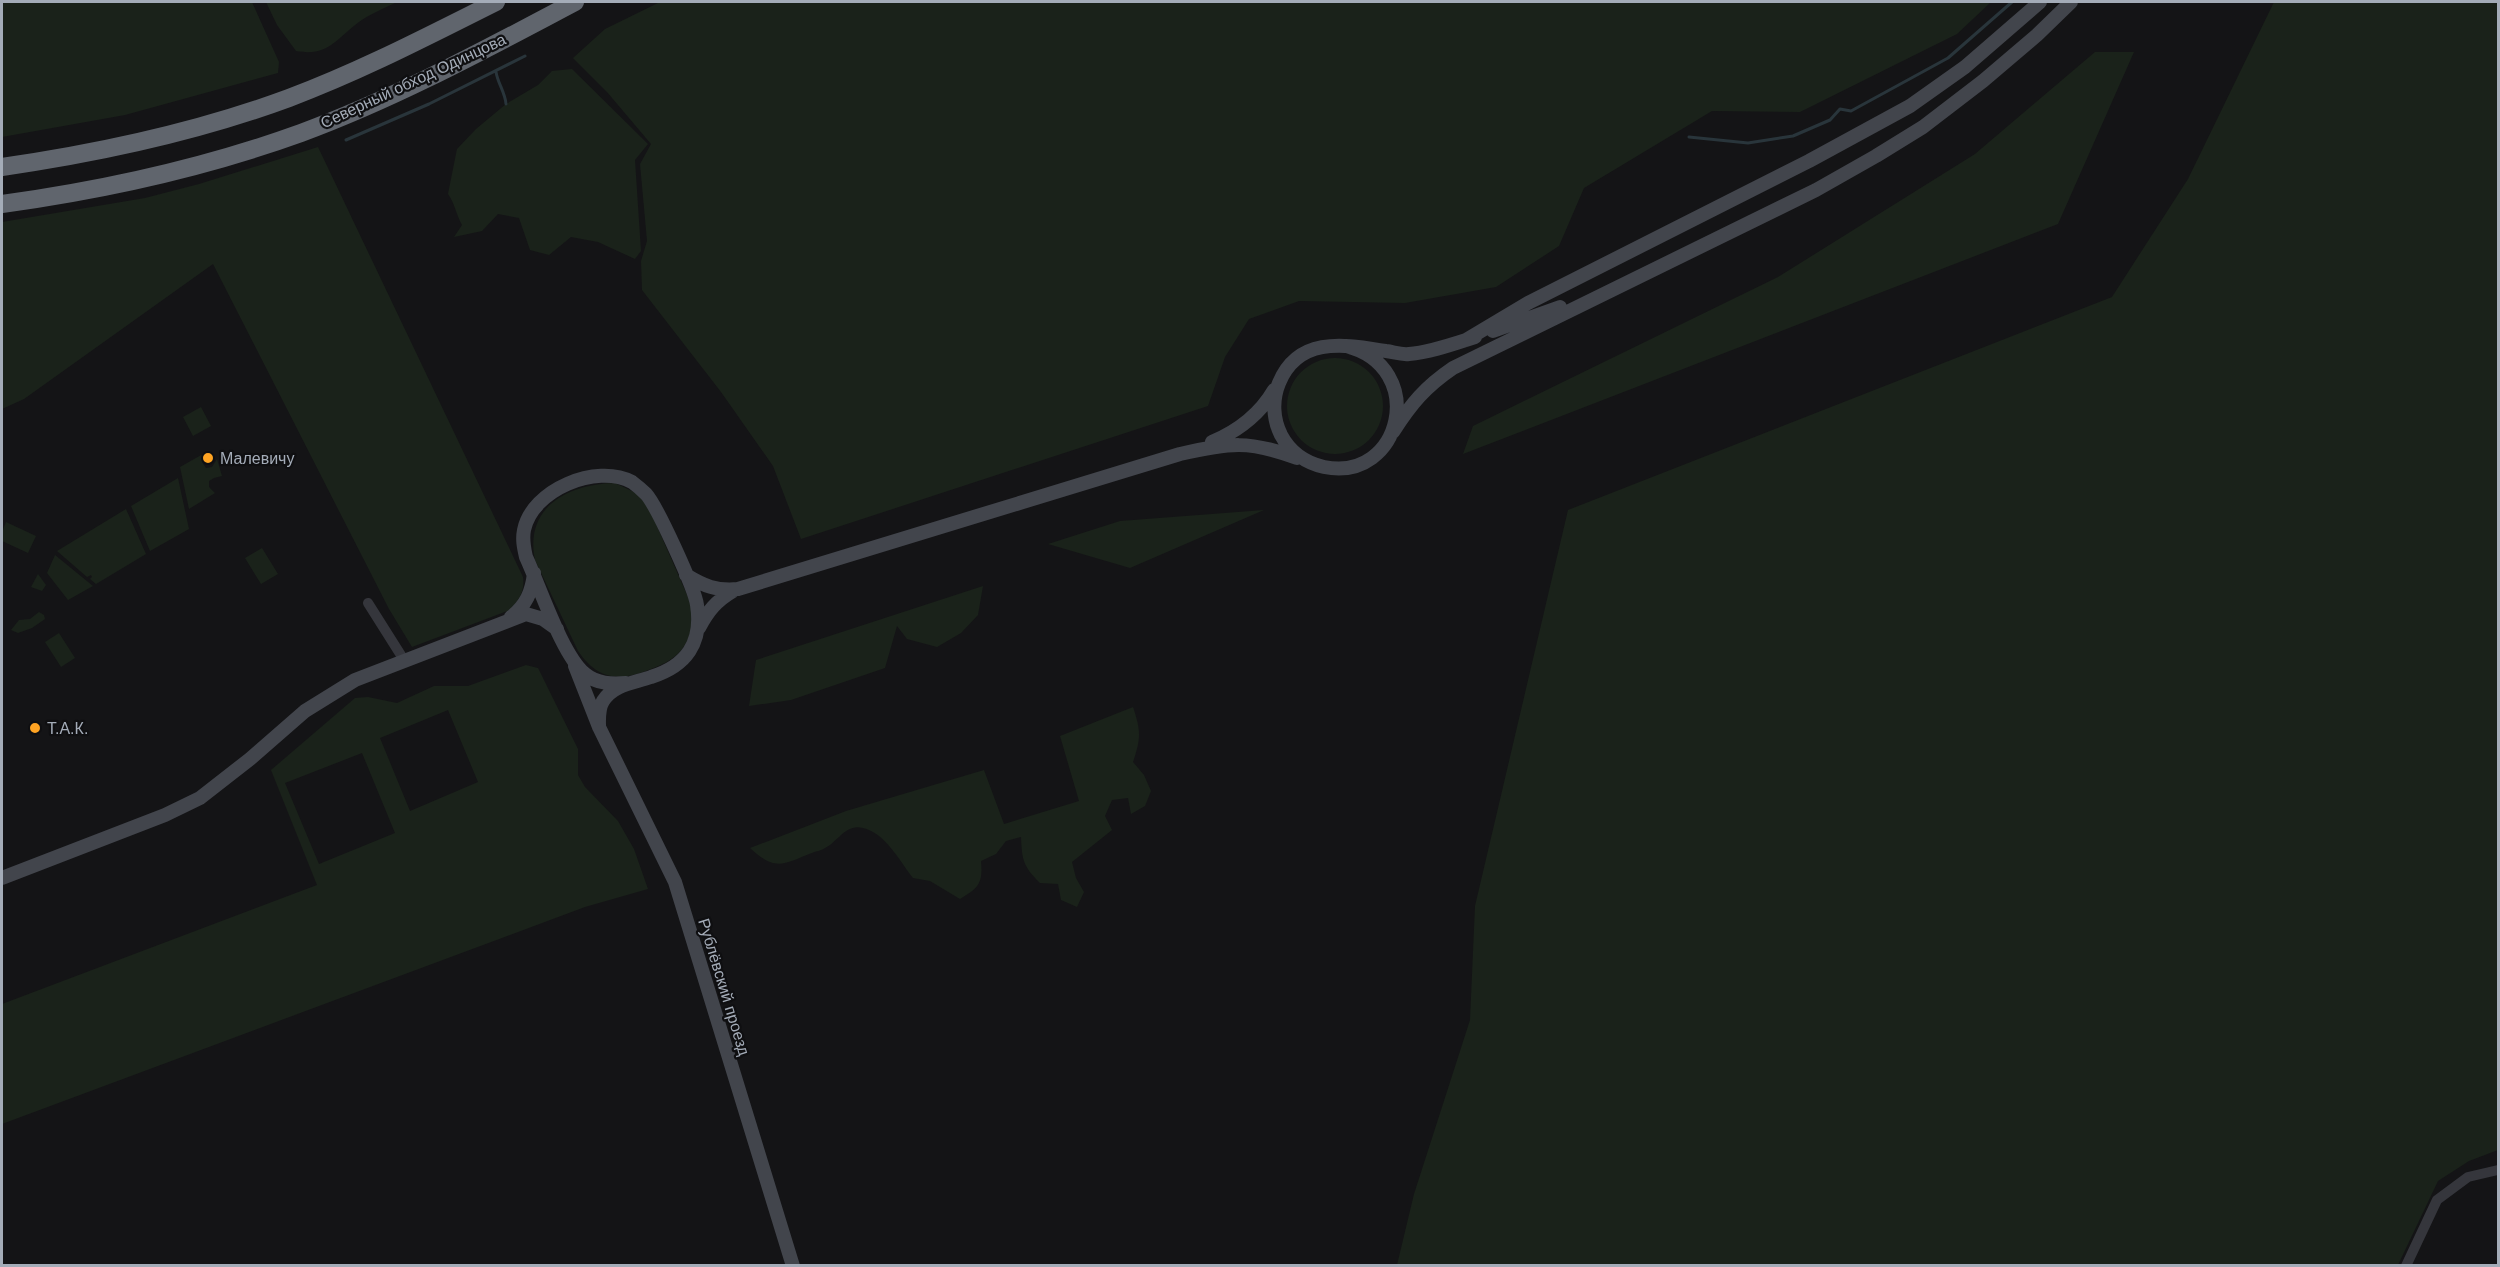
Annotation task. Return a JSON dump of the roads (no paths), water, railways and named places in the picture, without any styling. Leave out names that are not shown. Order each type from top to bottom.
[{"type":"highway","name":"Северный обход Одинцова","points":[[2,167],[134,144],[234,116],[344,76],[496,2]]},
{"type":"highway","name":"Северный обход Одинцова","points":[[2,204],[142,180],[205,164],[302,132],[412,86],[575,2]]},
{"type":"street","points":[[1466,340],[1528,303],[1809,161],[1910,106],[2002,37],[2040,2]]},
{"type":"street","points":[[686,575],[705,587],[722,591],[738,589],[1180,454],[1223,444],[1245,444],[1271,448],[1316,465],[1336,468],[1356,465],[1374,456],[1418,396],[1444,374],[1816,190],[1876,156],[1923,127],[1983,81],[2037,35],[2071,2]]},
{"type":"street","points":[[1180,454],[1238,429],[1268,401],[1284,372],[1307,352],[1326,345],[1406,355],[1441,348],[1608,291]]},
{"type":"street","points":[[1347,346],[1374,358],[1388,373],[1398,402],[1393,432]]},
{"type":"street","points":[[1284,372],[1274,401],[1279,431],[1290,448],[1316,465]]},
{"type":"street","points":[[626,684],[597,681],[585,674],[572,659],[558,630],[526,557],[523,542],[524,528],[531,512],[540,501],[553,492],[593,476],[613,476],[632,482],[646,494],[657,512],[686,575],[697,603],[699,628]]},
{"type":"street","points":[[510,619],[522,609],[528,599],[534,573]]},
{"type":"street","points":[[599,727],[598,712],[611,691],[652,677],[673,667],[687,656],[709,610],[719,599],[738,589]]},
{"type":"street","points":[[368,603],[404,660]]},
{"type":"street","points":[[2,878],[165,815],[200,798],[305,711],[355,680],[525,614],[535,615],[558,630]]},
{"type":"street","name":"Рублёвский проезд","points":[[572,659],[599,727],[675,882],[793,1266]]},
{"type":"street","points":[[2406,1266],[2437,1200],[2468,1178],[2499,1170]]},
{"type":"waterway","points":[[1689,137],[1748,143],[1793,136],[1830,120],[1840,109],[1851,111],[1948,58],[2012,2]]},
{"type":"waterway","points":[[346,140],[429,104],[525,56]]},
{"type":"waterway","points":[[496,72],[506,104]]},
{"type":"place","name":"Малевичу","points":[[208,458]]},
{"type":"place","name":"Т.А.К.","points":[[35,728]]}]
